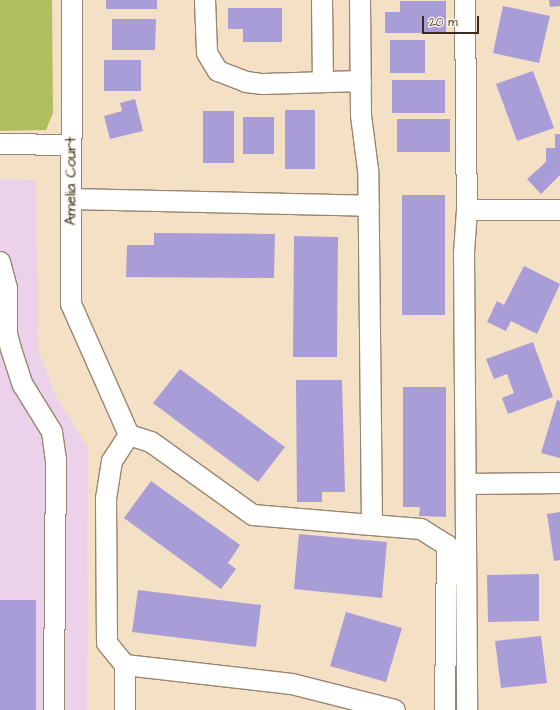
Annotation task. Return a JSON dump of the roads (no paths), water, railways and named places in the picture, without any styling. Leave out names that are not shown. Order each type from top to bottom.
[{"type":"street","name":"Amelia Court","points":[[72,0],[71,304],[129,435]]},
{"type":"street","points":[[205,0],[207,52],[218,71],[246,82],[361,81]]},
{"type":"street","points":[[322,0],[323,82]]},
{"type":"street","points":[[360,0],[361,115],[368,170],[369,206],[372,525]]},
{"type":"street","points":[[465,0],[467,210],[464,252],[467,484],[467,710]]},
{"type":"street","points":[[0,144],[71,145]]},
{"type":"street","points":[[71,199],[369,206]]},
{"type":"street","points":[[467,210],[560,210]]},
{"type":"street","points":[[0,262],[7,288],[7,334],[11,349],[23,385],[52,432],[56,459],[54,710]]},
{"type":"street","points":[[125,710],[125,665],[107,643],[106,498],[112,461],[129,435],[151,442],[253,515],[421,529],[447,545],[445,710]]},
{"type":"street","points":[[467,484],[560,483]]},
{"type":"street","points":[[125,665],[292,684],[395,710]]}]
